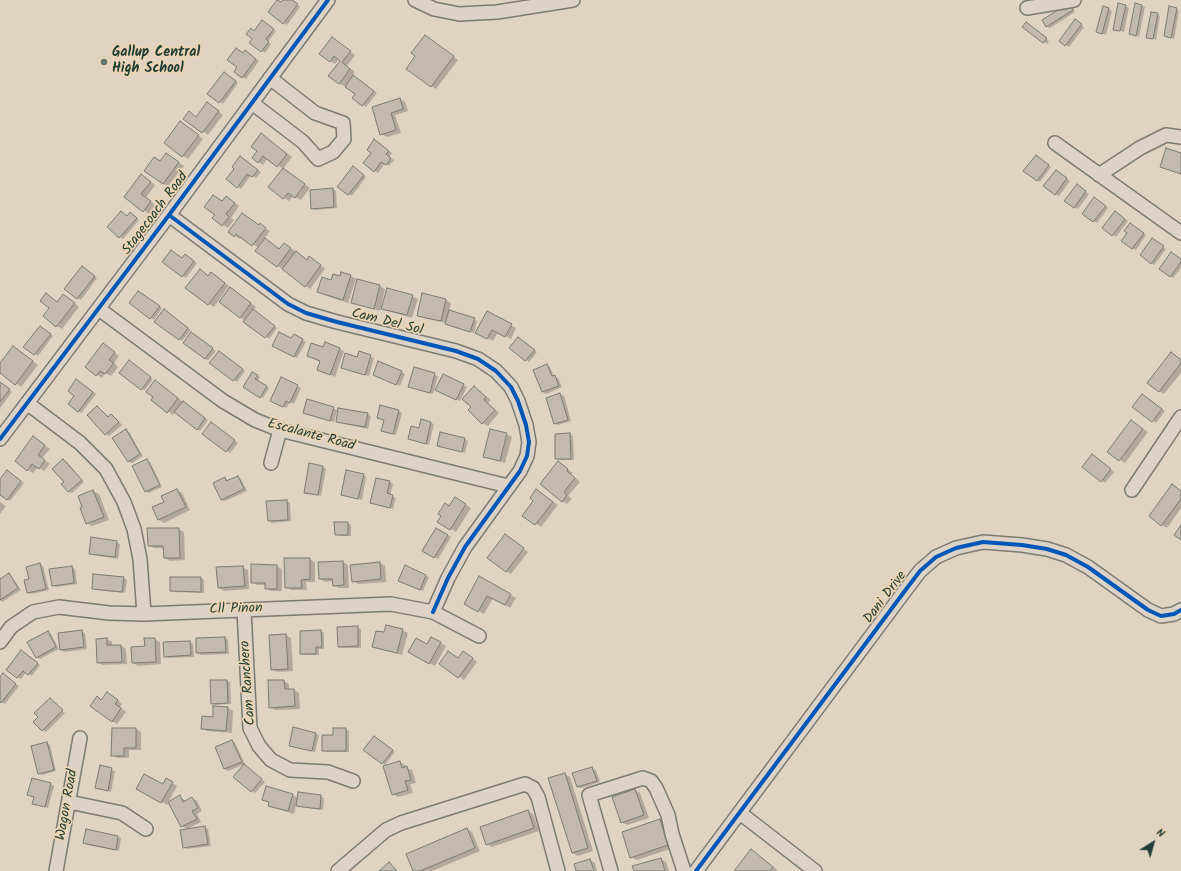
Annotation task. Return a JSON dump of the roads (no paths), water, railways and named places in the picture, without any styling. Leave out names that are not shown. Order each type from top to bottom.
[{"type":"street","name":"Stagecoach Road","points":[[0,439],[169,216],[328,0]]},
{"type":"street","points":[[415,0],[434,9],[459,14],[497,12],[573,0]]},
{"type":"street","points":[[1027,8],[1074,0]]},
{"type":"street","points":[[252,103],[304,142],[318,160],[333,152],[344,139],[343,123],[315,114],[270,78]]},
{"type":"street","points":[[1099,175],[1140,148],[1166,135],[1181,137]]},
{"type":"street","points":[[1056,143],[1181,233]]},
{"type":"street","name":"Cam Del Sol","points":[[169,216],[288,304],[306,313],[337,322],[456,351],[478,359],[496,371],[510,387],[518,401],[526,425],[529,442],[527,456],[520,471],[465,547],[448,578],[433,612]]},
{"type":"street","name":"Escalante Road","points":[[99,309],[223,401],[255,420],[280,430],[508,486]]},
{"type":"street","points":[[28,403],[80,443],[106,469],[124,502],[134,529],[140,559],[144,614]]},
{"type":"street","points":[[1132,490],[1181,417]]},
{"type":"street","points":[[271,463],[280,430]]},
{"type":"street","name":"Dani Drive","points":[[696,871],[906,588],[920,571],[936,557],[956,548],[983,542],[1022,544],[1047,549],[1066,555],[1088,567],[1148,610],[1161,616],[1174,614],[1181,610]]},
{"type":"street","name":"Cll Pinon","points":[[0,642],[11,626],[33,612],[59,607],[109,613],[144,614],[391,604],[433,612],[479,636]]},
{"type":"street","name":"Cam Ranchero","points":[[244,610],[250,728],[259,746],[271,760],[290,770],[328,772],[353,781]]},
{"type":"street","name":"Wagon Road","points":[[56,871],[80,738]]},
{"type":"street","points":[[611,871],[589,795],[643,778],[651,781],[656,788],[668,815],[672,834],[684,871]]},
{"type":"street","points":[[338,871],[386,830],[401,823],[525,784],[533,788],[538,796],[558,871]]},
{"type":"street","points":[[69,802],[122,813],[146,829]]},
{"type":"street","points":[[740,813],[815,871]]},
{"type":"place","name":"Gallup Central High School","points":[[104,62]]}]
